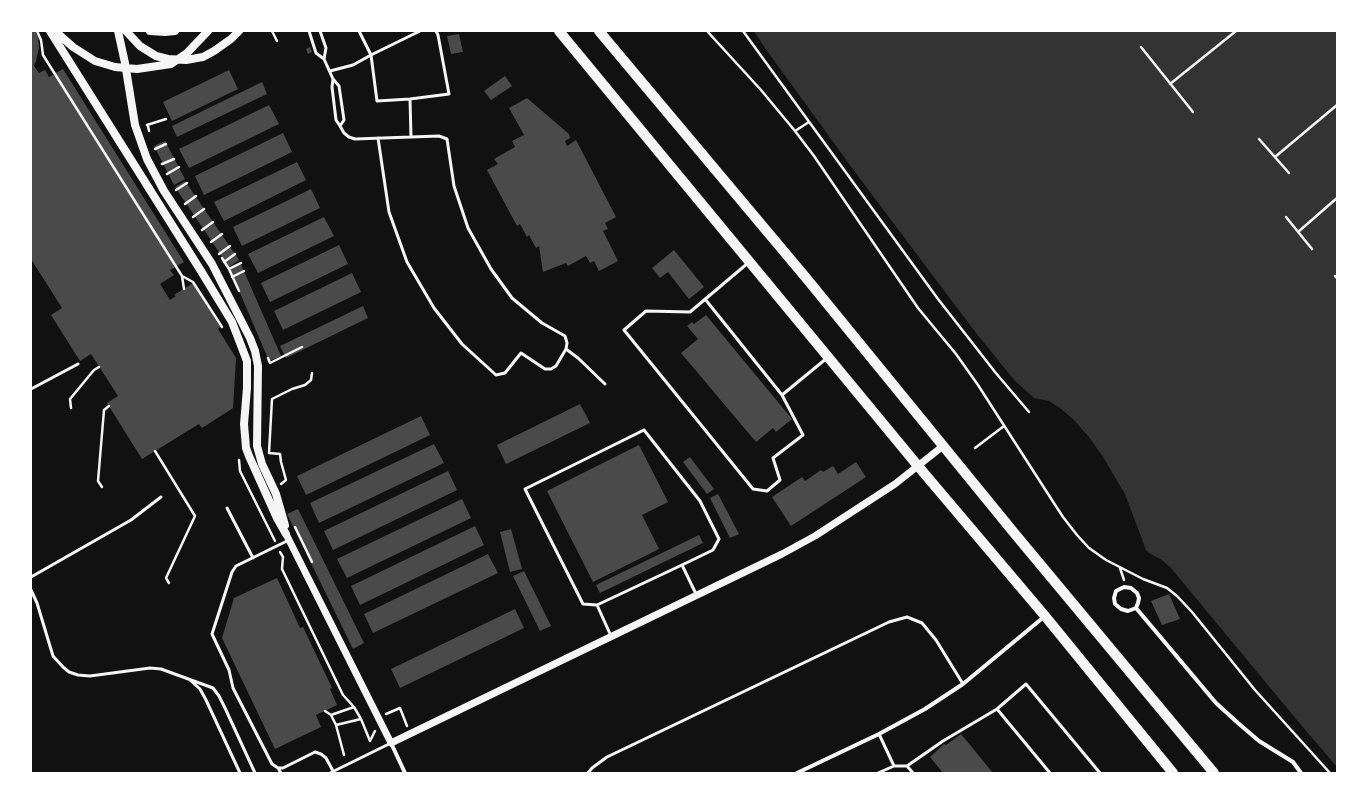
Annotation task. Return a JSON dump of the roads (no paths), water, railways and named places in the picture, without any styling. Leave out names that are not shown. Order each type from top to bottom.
[{"type":"main road","points":[[50,31],[201,270],[232,322],[247,360],[247,388],[244,424],[246,448],[277,518],[288,537]]},
{"type":"main road","points":[[55,31],[79,52],[95,61],[108,66],[136,69],[171,64],[187,53],[208,31]]},
{"type":"main road","points":[[118,31],[135,125],[144,153],[153,172],[212,264],[252,343],[256,354],[258,366],[257,446],[262,464],[276,494],[288,537]]},
{"type":"main road","points":[[126,31],[140,46],[156,56],[168,59],[186,60],[204,56],[214,51],[231,39],[239,31]]},
{"type":"main road","points":[[150,31],[176,31]]},
{"type":"main road","points":[[559,31],[918,466],[1045,616],[1173,773]]},
{"type":"main road","points":[[599,31],[807,279],[943,446],[1214,773]]},
{"type":"street","points":[[391,743],[782,554],[815,536],[895,484],[943,446]]},
{"type":"street","points":[[288,537],[405,773]]},
{"type":"street","points":[[1127,587],[1131,588],[1137,593],[1139,598],[1136,608],[1128,611],[1121,609],[1115,604],[1114,598],[1116,591],[1127,587]]},
{"type":"street","points":[[1136,608],[1216,702],[1254,736],[1293,762],[1301,773]]},
{"type":"street","points":[[797,773],[879,734],[925,709],[963,684],[1045,616]]},
{"type":"lane","points":[[309,31],[316,53],[324,59],[339,86],[344,120],[340,126]]},
{"type":"lane","points":[[320,31],[326,48],[324,59]]},
{"type":"lane","points":[[359,31],[371,55],[377,101],[449,94],[436,31]]},
{"type":"lane","points":[[330,71],[353,65],[420,31]]},
{"type":"lane","points":[[334,79],[332,87],[336,120],[344,133],[349,137],[355,139],[378,138],[439,136],[447,139],[454,186],[468,228],[491,269],[512,298],[542,323],[565,336],[567,343],[566,349],[556,366],[551,369],[545,369],[521,353],[505,373],[496,375],[462,344],[434,308],[407,262],[389,212],[378,138]]},
{"type":"lane","points":[[410,98],[411,137]]},
{"type":"lane","points":[[704,299],[782,395],[804,435],[773,458],[780,480],[767,491],[754,489],[624,330],[646,311],[690,312],[704,299],[749,262]]},
{"type":"lane","points":[[566,349],[578,358],[605,384]]},
{"type":"lane","points":[[782,395],[828,357]]},
{"type":"lane","points":[[31,389],[78,364]]},
{"type":"lane","points":[[644,430],[700,501],[719,539],[714,550],[682,565],[597,606],[583,604],[526,489],[644,430]]},
{"type":"lane","points":[[31,577],[131,520],[161,497]]},
{"type":"lane","points":[[227,508],[253,558]]},
{"type":"lane","points":[[282,773],[272,764],[233,688],[229,670],[212,634],[232,572],[236,566],[253,558],[288,537]]},
{"type":"lane","points":[[682,565],[697,596]]},
{"type":"lane","points":[[31,590],[37,603],[53,656],[57,662],[70,672],[90,676],[150,668],[162,669],[213,688],[219,696],[255,773]]},
{"type":"lane","points":[[597,606],[612,637]]},
{"type":"lane","points":[[588,773],[592,768],[607,757],[889,622],[907,617],[922,623],[936,640],[963,684]]},
{"type":"lane","points":[[189,679],[200,689],[206,700],[240,773]]},
{"type":"lane","points":[[878,773],[894,766],[907,766],[943,741],[997,709],[1026,684],[1100,773]]},
{"type":"lane","points":[[997,709],[1050,773]]},
{"type":"lane","points":[[879,734],[894,766]]},
{"type":"lane","points":[[278,768],[283,768],[315,752],[326,758],[332,772],[391,743]]},
{"type":"lane","points":[[907,766],[913,773]]}]
